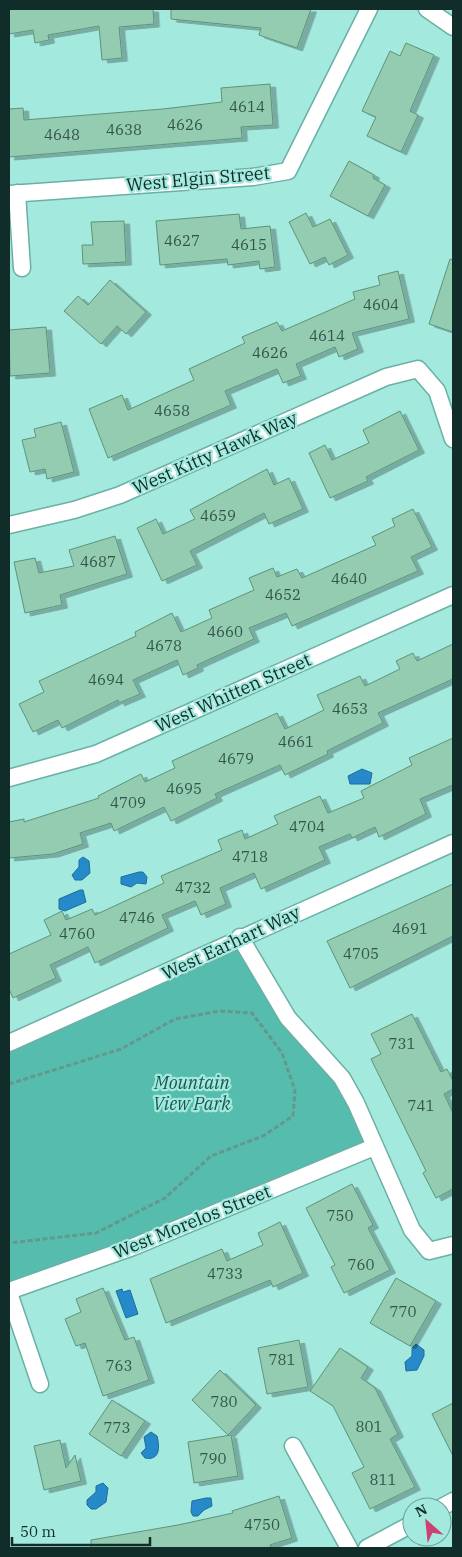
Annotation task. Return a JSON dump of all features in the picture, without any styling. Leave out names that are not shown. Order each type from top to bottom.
[{"type":"street","name":"West Elgin Street","points":[[22,268],[13,194],[253,177],[288,171],[303,145],[369,9]]},
{"type":"street","points":[[427,9],[453,27]]},
{"type":"street","name":"West Kitty Hawk Way","points":[[9,525],[65,512],[120,495],[386,377],[418,369],[437,390],[453,439]]},
{"type":"street","name":"West Whitten Street","points":[[9,778],[96,754],[453,595]]},
{"type":"street","name":"West Earhart Way","points":[[9,1043],[240,937],[453,843]]},
{"type":"street","points":[[240,937],[288,1018],[342,1078],[356,1103],[412,1230],[429,1251],[453,1245]]},
{"type":"street","name":"West Morelos Street","points":[[9,1292],[133,1247],[374,1147]]},
{"type":"street","points":[[9,1292],[40,1384]]},
{"type":"street","points":[[293,1446],[349,1548]]},
{"type":"street","points":[[367,1548],[402,1529]]},
{"type":"path","points":[[9,1084],[121,1049],[176,1019],[220,1011],[252,1013],[282,1053],[296,1090],[293,1116],[262,1136],[211,1156],[165,1198],[96,1233],[9,1243]]},
{"type":"green space","name":"Mountain View Park","points":[[240,937],[259,971],[342,1078],[374,1147],[9,1291],[9,1043]]},
{"type":"water","points":[[362,769],[372,773],[370,784],[350,784],[348,776]]},
{"type":"water","points":[[83,857],[89,861],[90,873],[82,880],[75,880],[72,875],[79,867],[79,860]]},
{"type":"water","points":[[143,872],[147,877],[146,884],[137,883],[131,887],[121,884],[121,877]]},
{"type":"water","points":[[83,890],[86,902],[65,911],[59,909],[59,899]]},
{"type":"water","points":[[122,1289],[123,1292],[130,1290],[138,1314],[126,1318],[116,1291]]},
{"type":"water","points":[[416,1344],[424,1350],[424,1356],[417,1370],[406,1371],[405,1362],[412,1356],[412,1348]]},
{"type":"water","points":[[151,1432],[157,1436],[158,1452],[154,1457],[145,1458],[141,1453],[146,1448],[144,1437]]},
{"type":"water","points":[[103,1483],[108,1488],[106,1502],[96,1509],[91,1509],[87,1505],[87,1500],[96,1492],[96,1486]]},
{"type":"water","points":[[211,1498],[212,1506],[198,1516],[193,1516],[191,1512],[192,1501]]},
{"type":"building","points":[[9,9],[153,9],[154,24],[119,27],[122,58],[102,60],[99,26],[48,35],[49,40],[35,43],[33,30],[9,34]]},
{"type":"building","points":[[171,9],[311,9],[297,48],[259,35],[261,28],[171,19]]},
{"type":"building","points":[[406,43],[434,55],[410,111],[418,115],[401,152],[367,136],[376,117],[362,111],[390,51],[400,56]]},
{"type":"building","points":[[270,84],[273,125],[241,127],[242,138],[9,157],[9,109],[23,108],[24,120],[163,109],[222,102],[221,88]]},
{"type":"building","points":[[349,161],[374,175],[373,178],[385,185],[368,216],[330,196]]},
{"type":"building","points":[[306,213],[313,227],[330,219],[348,255],[329,265],[325,257],[310,264],[289,222]]},
{"type":"building","points":[[239,214],[241,229],[270,226],[275,267],[260,269],[259,261],[228,265],[227,259],[160,265],[156,221]]},
{"type":"building","points":[[124,221],[126,262],[83,264],[82,245],[93,245],[91,222]]},
{"type":"building","points":[[450,259],[453,260],[453,332],[429,324]]},
{"type":"building","points":[[398,271],[409,319],[352,333],[358,349],[339,357],[335,347],[296,364],[301,376],[283,383],[277,369],[225,391],[231,405],[108,458],[89,409],[122,395],[128,410],[194,380],[189,369],[245,343],[242,337],[277,322],[282,331],[355,299],[353,292],[380,285],[378,276]]},
{"type":"building","points":[[110,280],[146,312],[126,334],[117,326],[101,344],[64,311],[78,296],[88,305]]},
{"type":"building","points":[[46,327],[50,373],[10,376],[9,330]]},
{"type":"building","points":[[400,411],[419,450],[366,477],[368,481],[330,498],[309,453],[325,445],[332,460],[369,443],[363,430]]},
{"type":"building","points":[[61,422],[74,472],[47,479],[45,469],[30,472],[22,440],[36,437],[34,429]]},
{"type":"building","points":[[267,469],[274,485],[289,478],[303,509],[269,524],[264,513],[190,551],[197,565],[162,581],[137,528],[156,519],[163,534],[195,519],[190,510]]},
{"type":"building","points":[[413,509],[432,547],[411,557],[418,571],[292,626],[286,613],[249,628],[254,639],[197,665],[198,668],[183,675],[177,660],[133,680],[140,694],[119,703],[118,700],[62,728],[58,720],[33,732],[19,704],[44,692],[39,681],[136,636],[135,632],[172,613],[181,632],[212,618],[209,610],[254,590],[249,578],[273,568],[277,577],[297,569],[302,578],[376,545],[372,537],[395,526],[392,519]]},
{"type":"building","points":[[115,536],[127,574],[60,595],[62,605],[25,613],[14,562],[35,558],[39,573],[74,566],[69,550]]},
{"type":"building","points":[[453,644],[453,679],[378,713],[383,723],[327,751],[328,754],[285,775],[280,765],[215,794],[217,798],[171,821],[164,807],[114,831],[111,823],[80,833],[83,844],[53,854],[9,858],[9,822],[24,819],[24,822],[99,798],[98,796],[141,774],[145,782],[175,768],[172,761],[277,713],[285,729],[324,710],[317,695],[360,676],[365,686],[400,669],[396,661],[413,653],[417,661]]},
{"type":"building","points":[[453,738],[453,785],[420,799],[426,814],[379,837],[375,827],[352,838],[350,834],[319,847],[325,860],[261,889],[254,873],[220,888],[226,904],[201,915],[195,901],[162,915],[168,928],[95,963],[88,947],[50,965],[56,978],[13,998],[9,989],[9,954],[51,935],[44,920],[62,911],[66,920],[92,909],[95,915],[164,883],[161,876],[222,850],[218,840],[242,830],[245,839],[278,824],[274,816],[320,796],[328,813],[364,798],[361,791],[412,765],[409,758]]},
{"type":"building","points":[[453,884],[453,936],[350,988],[327,941]]},
{"type":"building","points":[[412,1014],[441,1072],[447,1069],[453,1081],[453,1089],[444,1094],[453,1113],[453,1189],[436,1198],[423,1173],[426,1171],[371,1059],[381,1054],[371,1034]]},
{"type":"building","points":[[352,1184],[373,1225],[368,1228],[390,1270],[344,1293],[331,1267],[335,1265],[306,1208]]},
{"type":"building","points":[[280,1222],[303,1273],[273,1287],[270,1280],[166,1323],[150,1279],[222,1249],[227,1261],[263,1245],[258,1233]]},
{"type":"building","points":[[396,1278],[436,1301],[410,1346],[370,1323]]},
{"type":"building","points":[[103,1288],[125,1340],[134,1337],[149,1380],[103,1396],[85,1343],[76,1346],[65,1319],[81,1312],[76,1299]]},
{"type":"building","points":[[299,1340],[308,1387],[267,1394],[258,1348]]},
{"type":"building","points":[[340,1348],[368,1367],[361,1378],[375,1388],[398,1434],[390,1439],[415,1487],[370,1509],[352,1473],[364,1467],[333,1406],[310,1391]]},
{"type":"building","points":[[220,1370],[256,1405],[228,1435],[192,1400]]},
{"type":"building","points":[[112,1400],[145,1421],[121,1456],[89,1434]]},
{"type":"building","points":[[453,1403],[453,1456],[432,1414]]},
{"type":"building","points":[[231,1435],[238,1476],[194,1483],[188,1442]]},
{"type":"building","points":[[60,1440],[66,1468],[75,1455],[81,1481],[44,1490],[34,1446]]},
{"type":"building","points":[[279,1496],[292,1538],[270,1545],[271,1548],[91,1548],[91,1540],[178,1525],[233,1513],[232,1511]]}]
